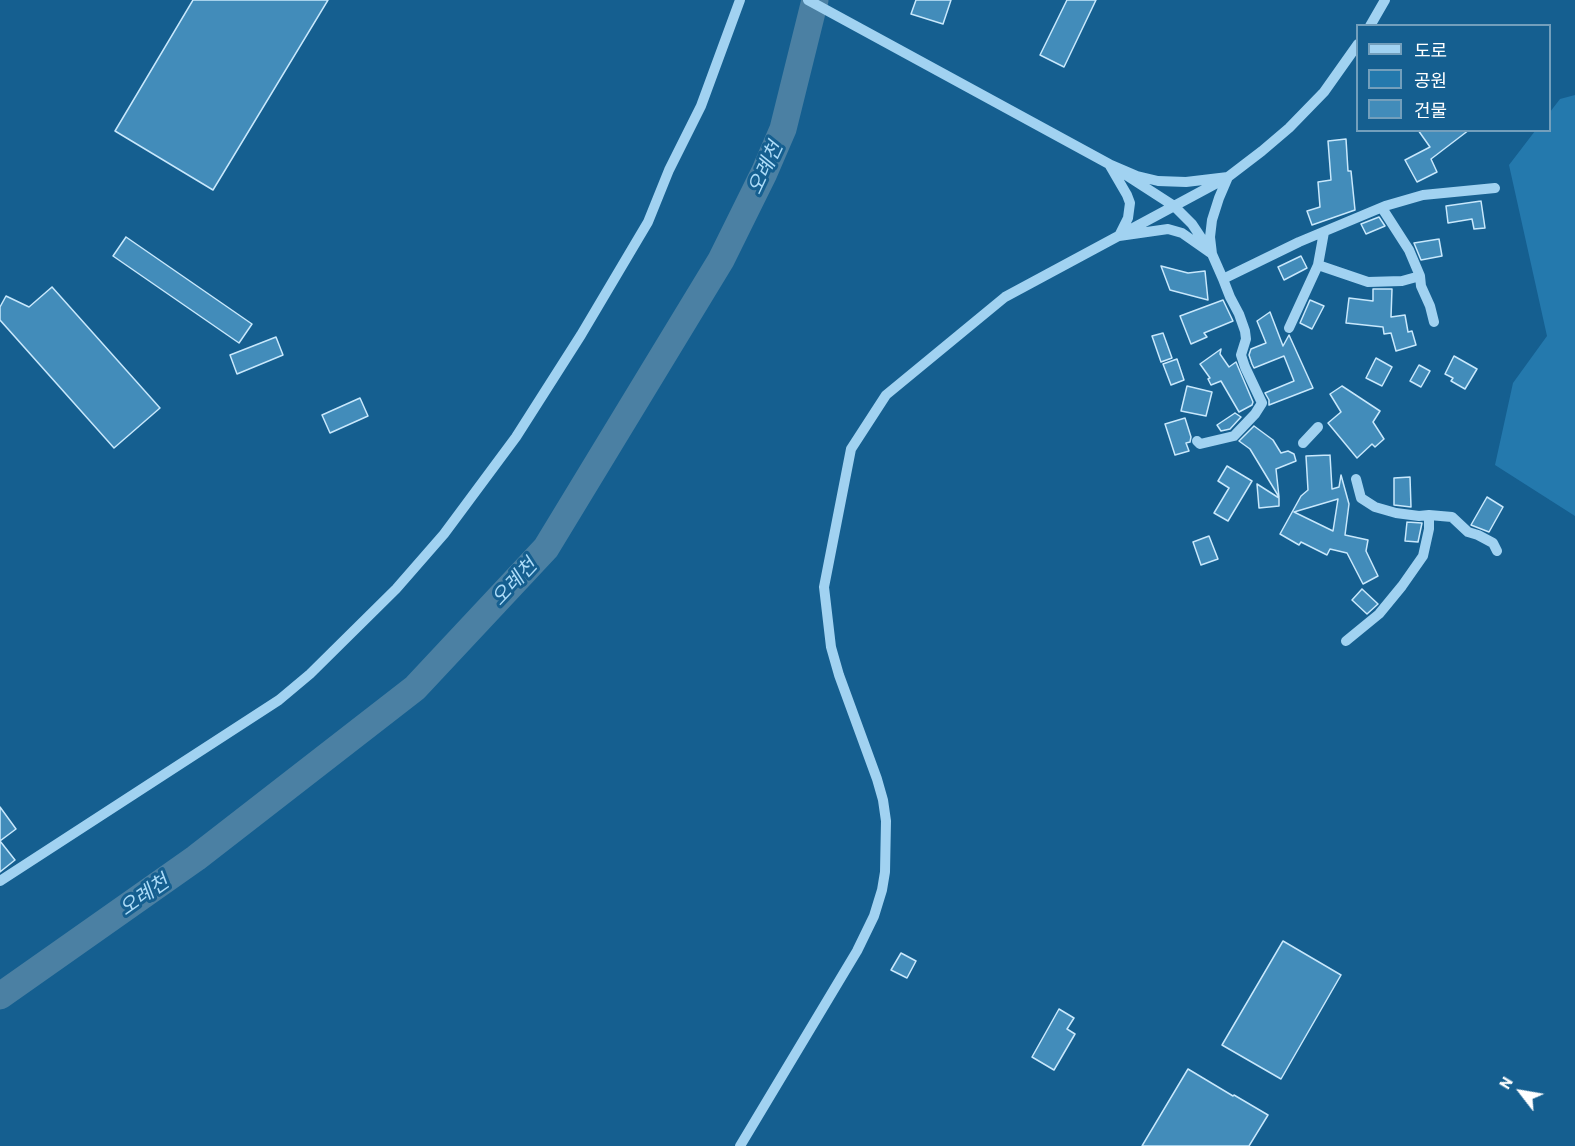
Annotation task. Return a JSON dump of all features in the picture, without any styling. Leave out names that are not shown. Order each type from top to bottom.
[{"type":"street","points":[[0,881],[279,700],[310,674],[396,589],[444,534],[516,437],[581,335],[648,222],[669,170],[701,106],[740,0]]},
{"type":"street","points":[[808,0],[1109,164],[1174,206],[1192,224],[1212,254],[1239,314],[1246,339],[1241,355],[1262,403],[1255,414],[1233,436],[1200,444],[1197,441]]},
{"type":"street","points":[[1371,24],[1385,0]]},
{"type":"street","points":[[740,1146],[857,951],[874,916],[885,872],[886,821],[883,800],[831,647],[824,587],[851,449],[886,395],[1005,297],[1228,177],[1296,122],[1324,92],[1356,47]]},
{"type":"street","points":[[1109,164],[1137,176],[1158,181],[1186,182],[1228,177]]},
{"type":"street","points":[[1109,164],[1130,203],[1128,218],[1119,236]]},
{"type":"street","points":[[1212,254],[1210,237],[1212,220],[1228,177]]},
{"type":"street","points":[[1223,279],[1299,242],[1382,208],[1423,195],[1494,188]]},
{"type":"street","points":[[1382,208],[1409,250],[1420,276],[1421,286],[1434,322]]},
{"type":"street","points":[[1119,236],[1168,229],[1182,233],[1212,254]]},
{"type":"street","points":[[1289,328],[1318,265],[1324,232]]},
{"type":"street","points":[[1318,265],[1368,282],[1402,281],[1420,276]]},
{"type":"street","points":[[1303,443],[1318,427]]},
{"type":"street","points":[[1356,479],[1361,498],[1375,507],[1419,516],[1452,517],[1468,532],[1493,543],[1497,551]]},
{"type":"street","points":[[1346,641],[1379,614],[1423,556],[1429,528],[1429,515]]},
{"type":"green space","points":[[1575,95],[1575,516],[1495,465],[1513,383],[1547,336],[1509,165],[1534,132],[1551,132],[1551,111],[1560,99]]},
{"type":"building","points":[[193,0],[328,0],[213,190],[115,131]]},
{"type":"building","points":[[916,0],[951,0],[943,24],[911,14]]},
{"type":"building","points":[[1067,0],[1096,0],[1064,67],[1040,55]]},
{"type":"building","points":[[1419,132],[1466,132],[1431,159],[1437,172],[1417,182],[1405,160],[1430,147]]},
{"type":"building","points":[[1346,139],[1348,171],[1351,171],[1355,210],[1312,225],[1307,211],[1320,207],[1318,182],[1331,180],[1328,141]]},
{"type":"building","points":[[1481,201],[1485,228],[1474,229],[1472,219],[1448,223],[1446,206]]},
{"type":"building","points":[[1379,217],[1385,226],[1366,234],[1361,224]]},
{"type":"building","points":[[126,237],[252,324],[239,343],[113,256]]},
{"type":"building","points":[[1439,239],[1442,256],[1421,260],[1414,243]]},
{"type":"building","points":[[1301,256],[1307,268],[1284,280],[1278,267]]},
{"type":"building","points":[[1161,266],[1188,273],[1205,271],[1208,300],[1170,290]]},
{"type":"building","points":[[52,287],[160,408],[114,448],[0,320],[0,307],[6,296],[29,307]]},
{"type":"building","points":[[1373,289],[1392,289],[1391,317],[1405,315],[1408,332],[1412,331],[1416,345],[1396,351],[1391,333],[1384,334],[1383,327],[1346,323],[1349,298],[1373,301]]},
{"type":"building","points":[[1223,300],[1233,321],[1204,333],[1207,337],[1191,344],[1180,316]]},
{"type":"building","points":[[1310,300],[1324,306],[1312,329],[1300,323]]},
{"type":"building","points":[[1270,312],[1283,346],[1289,335],[1313,388],[1269,405],[1265,393],[1294,381],[1284,356],[1254,368],[1252,364],[1249,355],[1251,349],[1266,343],[1257,321]]},
{"type":"building","points":[[1163,333],[1172,358],[1161,362],[1152,336]]},
{"type":"building","points":[[276,337],[283,355],[237,374],[230,355]]},
{"type":"building","points":[[1221,349],[1220,354],[1229,367],[1236,362],[1253,402],[1252,405],[1239,412],[1221,381],[1211,385],[1208,379],[1210,378],[1200,364]]},
{"type":"building","points":[[1454,356],[1477,369],[1465,389],[1451,381],[1453,378],[1445,374]]},
{"type":"building","points":[[1376,358],[1392,367],[1382,386],[1366,378]]},
{"type":"building","points":[[1177,359],[1184,380],[1171,385],[1163,364]]},
{"type":"building","points":[[1419,365],[1430,371],[1421,387],[1410,381]]},
{"type":"building","points":[[1187,386],[1212,392],[1206,416],[1181,411]]},
{"type":"building","points":[[1342,386],[1380,411],[1373,422],[1384,439],[1375,447],[1372,444],[1357,458],[1328,423],[1341,412],[1330,394]]},
{"type":"building","points":[[360,398],[368,416],[330,433],[322,415]]},
{"type":"building","points":[[1235,413],[1241,417],[1230,429],[1221,431],[1217,425]]},
{"type":"building","points":[[1185,418],[1191,437],[1190,442],[1186,443],[1189,451],[1175,455],[1165,424]]},
{"type":"building","points":[[1254,426],[1273,440],[1281,453],[1288,451],[1294,454],[1296,461],[1276,469],[1279,497],[1250,449],[1239,441]]},
{"type":"building","points":[[1330,455],[1332,489],[1339,487],[1341,475],[1349,504],[1345,535],[1368,540],[1366,551],[1378,576],[1363,584],[1347,553],[1330,549],[1327,555],[1301,542],[1299,545],[1280,534],[1301,496],[1308,490],[1306,456]],"holes":[[[1338,499],[1333,531],[1294,512]]]},
{"type":"building","points":[[1227,466],[1252,481],[1228,521],[1214,513],[1229,488],[1218,481]]},
{"type":"building","points":[[1410,477],[1411,507],[1394,505],[1394,478]]},
{"type":"building","points":[[1257,484],[1279,498],[1279,506],[1259,508]]},
{"type":"building","points":[[1487,497],[1503,507],[1489,532],[1471,525]]},
{"type":"building","points":[[1407,522],[1422,523],[1418,542],[1405,541]]},
{"type":"building","points":[[1209,536],[1218,559],[1201,565],[1193,542]]},
{"type":"building","points":[[1362,589],[1378,604],[1367,614],[1352,600]]},
{"type":"building","points":[[0,807],[16,829],[0,841]]},
{"type":"building","points":[[0,841],[15,860],[0,872]]},
{"type":"building","points":[[1283,941],[1341,975],[1281,1079],[1222,1045]]},
{"type":"building","points":[[901,953],[916,961],[907,978],[891,970]]},
{"type":"building","points":[[1059,1009],[1074,1018],[1067,1029],[1075,1034],[1054,1070],[1032,1057]]},
{"type":"building","points":[[1188,1069],[1268,1115],[1249,1146],[1142,1146]]},
{"type":"waterway","name":"오례천","points":[[0,996],[196,858],[415,688],[546,548],[721,260],[764,173],[783,129],[815,0]]}]
